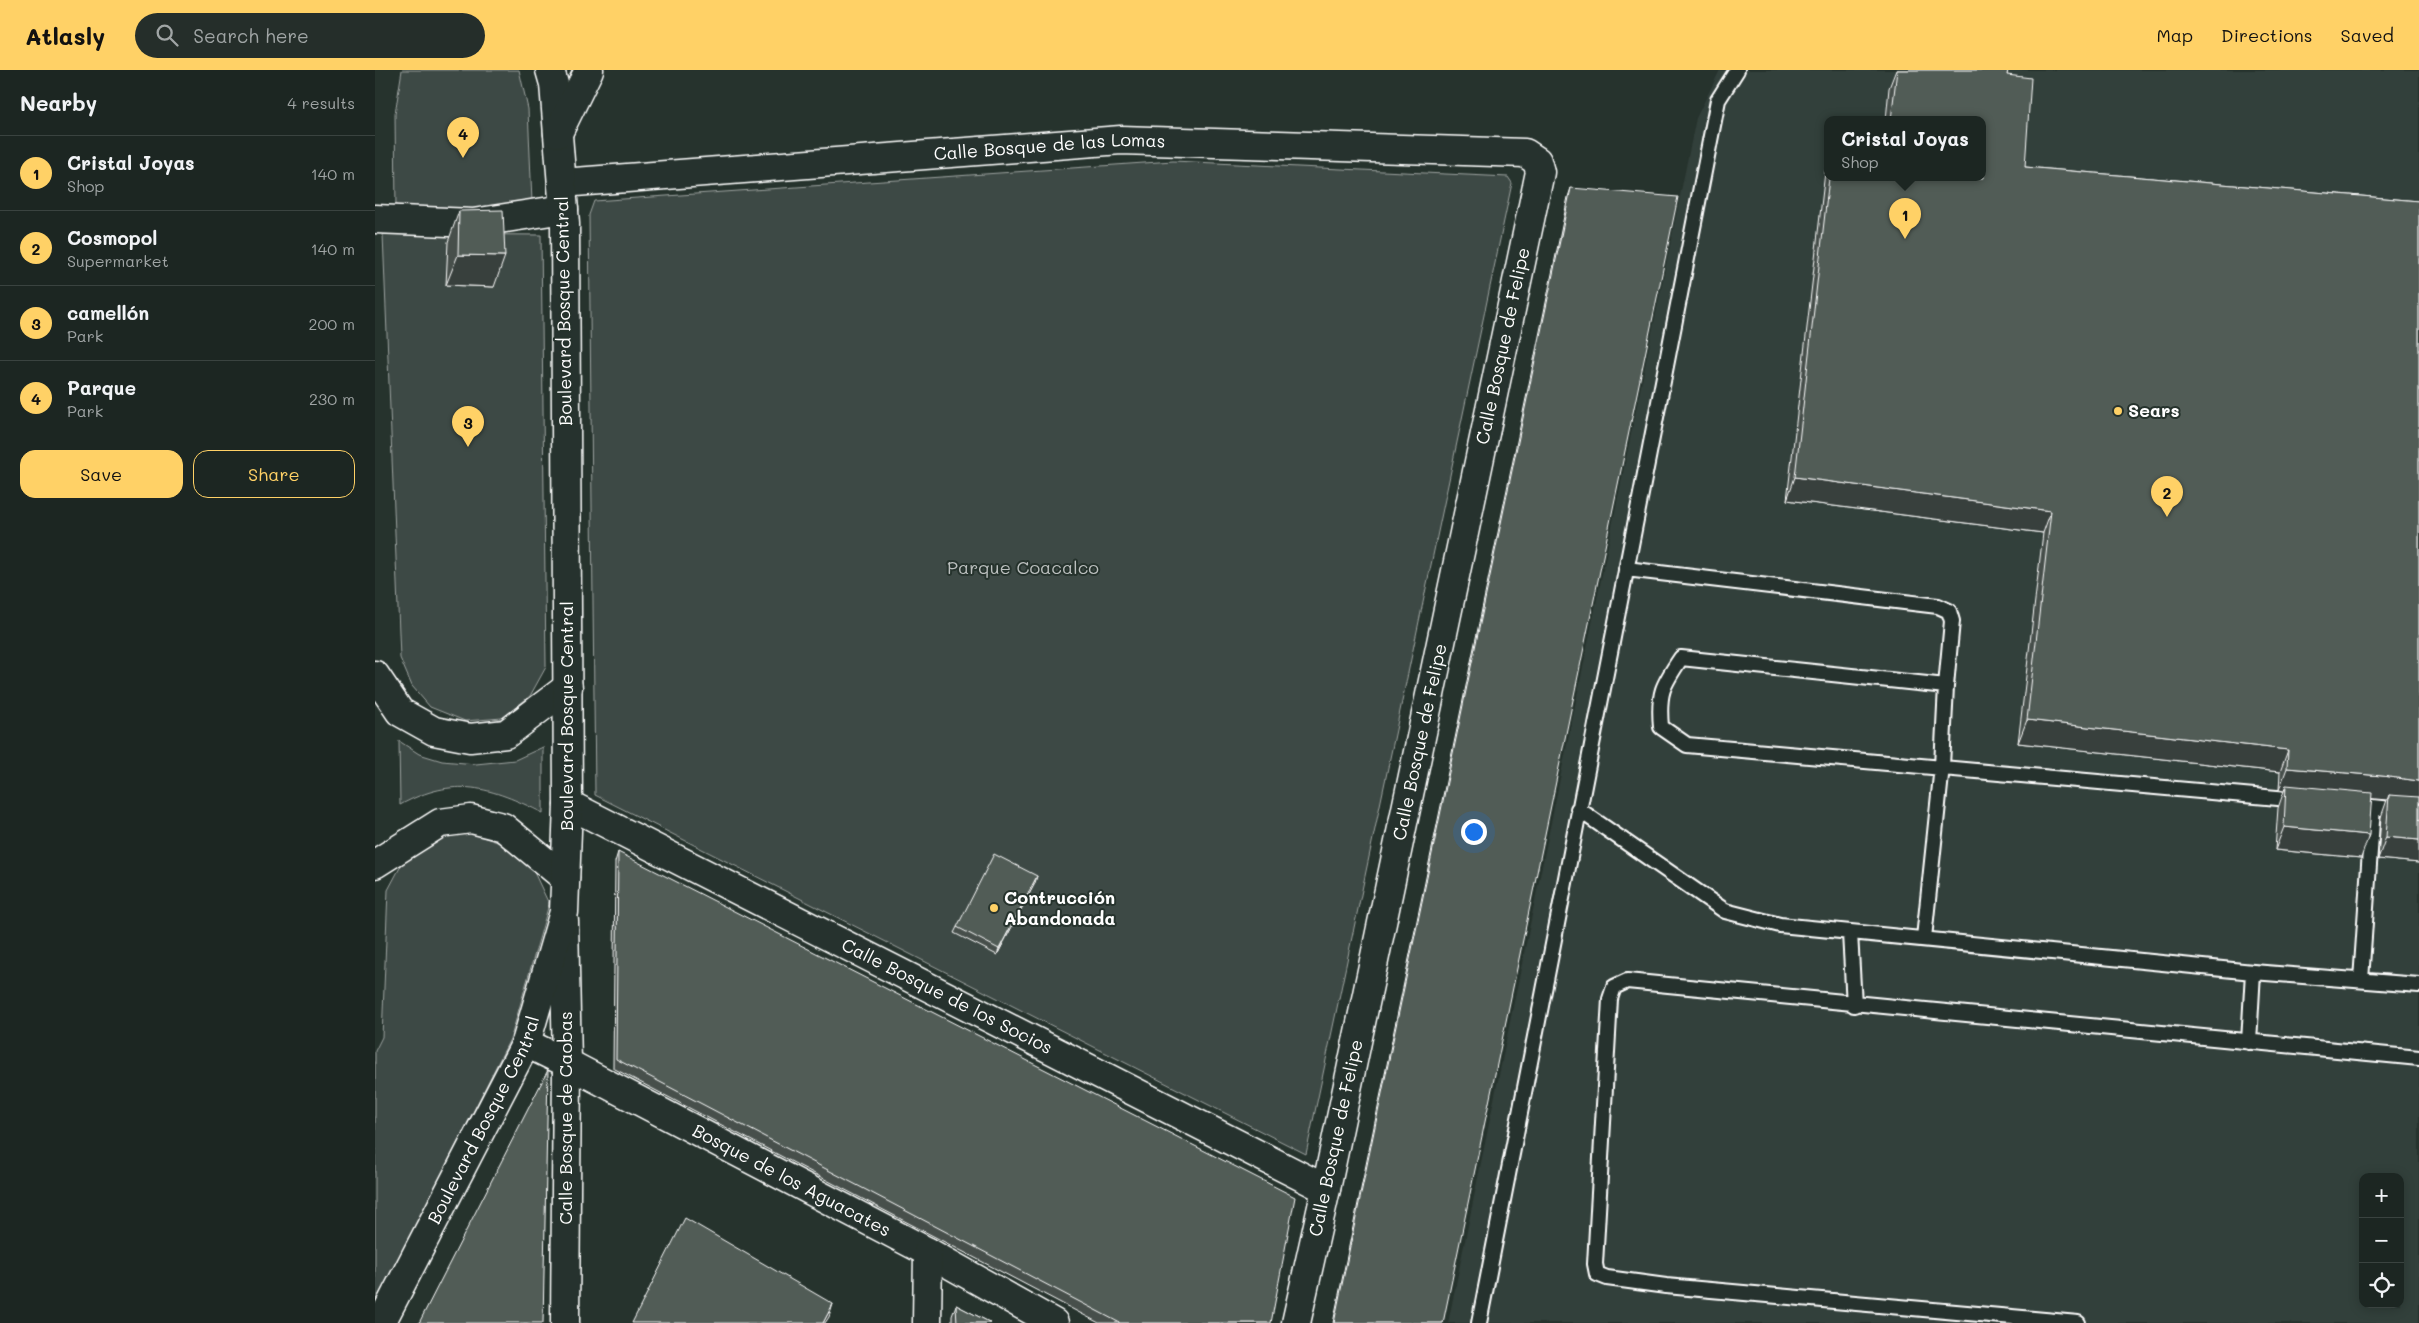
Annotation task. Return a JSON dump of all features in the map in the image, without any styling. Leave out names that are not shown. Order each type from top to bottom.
[{"type":"street","name":"Boulevard Bosque Central","points":[[381,1323],[526,1043],[564,912],[568,804],[568,688],[563,196],[554,84],[550,70]]},
{"type":"street","points":[[558,133],[589,70]]},
{"type":"street","name":"Calle Bosque de las Lomas","points":[[375,219],[473,223],[563,196],[1121,140],[1525,154],[1537,161]]},
{"type":"street","name":"Calle Bosque de Felipe","points":[[1295,1323],[1326,1189],[1540,172],[1537,161]]},
{"type":"street","points":[[375,674],[400,712],[434,731],[470,738],[506,734],[568,688]]},
{"type":"street","name":"Calle Bosque de los Socios","points":[[568,804],[1326,1189]]},
{"type":"street","points":[[375,864],[440,823],[471,819],[503,827],[565,878]]},
{"type":"street","name":"Calle Bosque de Caobas","points":[[564,912],[567,1062],[565,1323]]},
{"type":"street","name":"Bosque de los Aguacates","points":[[526,1043],[567,1062],[928,1252],[1054,1323]]},
{"type":"street","points":[[927,1323],[928,1252]]},
{"type":"lane","points":[[1479,1323],[1718,100],[1737,70]]},
{"type":"lane","points":[[1626,570],[1937,606],[1949,611],[1952,621],[1946,686],[1942,766],[1923,938]]},
{"type":"lane","points":[[1946,686],[1681,658],[1666,681],[1659,702],[1661,727],[1687,744],[1942,766],[2314,802]]},
{"type":"lane","points":[[2344,804],[2419,812]]},
{"type":"lane","points":[[2361,980],[2373,807]]},
{"type":"lane","points":[[1578,809],[1725,912],[1780,925],[2253,972],[2419,985]]},
{"type":"lane","points":[[1850,933],[1854,1005]]},
{"type":"lane","points":[[2249,1042],[2253,972]]},
{"type":"lane","points":[[2078,1323],[1666,1286],[1607,1278],[1597,1274],[1595,1264],[1609,1009],[1614,987],[1627,982],[2419,1058]]},
{"type":"shaded area","points":[[1720,70],[2419,70],[2419,1323],[1448,1323],[1696,118]]},
{"type":"green space","points":[[402,70],[519,70],[528,109],[532,202],[480,213],[396,210],[395,114]]},
{"type":"green space","name":"Parque Coacalco","points":[[1173,161],[1508,177],[1512,183],[1306,1154],[595,795],[589,215],[594,201]]},
{"type":"green space","points":[[383,234],[541,235],[546,667],[530,696],[502,718],[465,721],[430,707],[412,686],[400,658]]},
{"type":"green space","points":[[399,741],[419,754],[442,761],[476,764],[515,760],[543,747],[543,813],[489,791],[455,787],[438,790],[400,805]]},
{"type":"green space","points":[[471,833],[506,845],[533,870],[549,904],[511,1037],[375,1306],[375,1051],[382,1037],[388,890],[404,860],[433,839]]},
{"type":"building","points":[[1897,70],[2008,70],[2007,75],[2031,78],[2025,167],[2419,201],[2419,781],[2287,768],[2288,750],[2027,720],[2051,511],[1795,477],[1829,181],[1986,181],[1986,116],[1891,116]]},
{"type":"building","points":[[1571,188],[1678,197],[1443,1323],[1334,1323]]},
{"type":"building","points":[[503,210],[505,256],[458,255],[459,211]]},
{"type":"building","points":[[2286,785],[2372,793],[2369,835],[2284,827]]},
{"type":"building","points":[[2389,795],[2419,797],[2419,840],[2386,837]]},
{"type":"building","points":[[618,852],[1295,1197],[1271,1323],[1120,1323],[616,1059]]},
{"type":"building","name":"Contrucción Abandonada","points":[[994,854],[1037,876],[999,949],[957,927]]},
{"type":"building","points":[[548,1070],[543,1323],[419,1323]]},
{"type":"building","points":[[685,1218],[833,1304],[823,1323],[632,1323]]},
{"type":"building","points":[[956,1305],[991,1323],[957,1323]]},
{"type":"place","name":"Parque","points":[[463,158]]},
{"type":"place","name":"Cristal Joyas","points":[[1905,239]]},
{"type":"place","name":"Sears","points":[[2118,411]]},
{"type":"place","name":"camellón","points":[[468,447]]},
{"type":"place","name":"Cosmopol","points":[[2167,517]]},
{"type":"place","name":"Contrucción Abandonada","points":[[994,908]]}]
